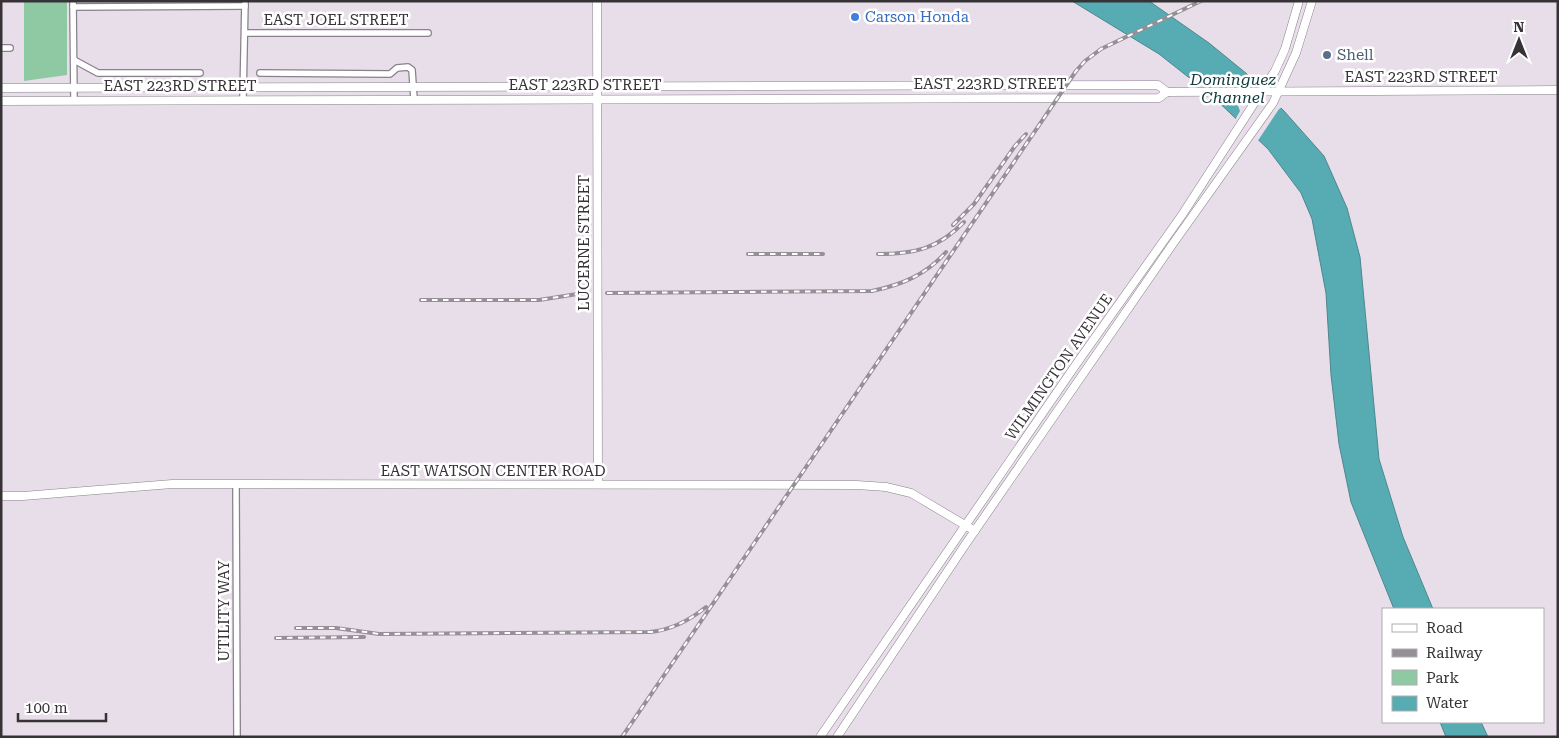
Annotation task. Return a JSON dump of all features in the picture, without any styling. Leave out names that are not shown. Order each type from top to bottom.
[{"type":"main road","name":"LUCERNE STREET","points":[[598,1],[598,484]]},
{"type":"main road","name":"WILMINGTON AVENUE","points":[[820,737],[965,525],[1182,215],[1239,124],[1271,78],[1285,49],[1299,1]]},
{"type":"main road","name":"WILMINGTON AVENUE","points":[[837,737],[975,531],[1282,91],[1312,1]]},
{"type":"main road","points":[[1295,17],[1306,22]]},
{"type":"main road","name":"EAST 223RD STREET","points":[[1,88],[1158,85],[1167,92]]},
{"type":"main road","name":"EAST 223RD STREET","points":[[1,101],[1159,98],[1167,92],[1558,90]]},
{"type":"main road","points":[[1103,327],[1112,333]]},
{"type":"main road","name":"EAST WATSON CENTER ROAD","points":[[1,496],[23,496],[172,484],[857,485],[886,487],[910,493],[975,531]]},
{"type":"street","name":"EAST JOEL STREET","points":[[73,4],[245,4]]},
{"type":"street","points":[[73,4],[74,101]]},
{"type":"street","points":[[244,99],[245,4]]},
{"type":"street","name":"EAST JOEL STREET","points":[[245,33],[428,32]]},
{"type":"street","points":[[1,48],[10,48]]},
{"type":"street","points":[[74,60],[98,73],[200,73]]},
{"type":"street","points":[[260,73],[390,74],[398,68],[408,67],[412,70],[414,99]]},
{"type":"street","name":"UTILITY WAY","points":[[236,485],[237,737]]},
{"type":"green space","points":[[24,1],[67,1],[67,75],[24,81]]},
{"type":"water","name":"Dominguez Channel","points":[[1072,1],[1149,1],[1209,43],[1247,74],[1284,111],[1324,156],[1347,208],[1360,257],[1379,459],[1403,537],[1433,608],[1394,608],[1351,502],[1339,444],[1331,375],[1326,293],[1312,219],[1301,193],[1268,149],[1211,95],[1159,54]]},
{"type":"water","points":[[1440,723],[1481,723],[1488,737],[1446,737]]},
{"type":"pier","points":[[1254,77],[1284,106],[1279,109],[1257,142],[1235,120],[1240,111],[1238,106],[1233,103],[1215,103],[1185,78]]},
{"type":"railway","points":[[622,737],[1076,71],[1085,61],[1101,49],[1201,1]]},
{"type":"railway","points":[[953,225],[974,204],[1015,146],[1026,134]]},
{"type":"railway","points":[[878,254],[903,253],[925,248],[945,238],[964,222]]},
{"type":"railway","points":[[607,293],[872,291],[893,286],[912,278],[930,267],[946,252]]},
{"type":"railway","points":[[748,254],[823,254]]},
{"type":"railway","points":[[421,300],[539,300],[584,293]]},
{"type":"railway","points":[[296,628],[336,628],[379,634],[650,632],[680,624],[706,607]]},
{"type":"railway","points":[[276,638],[364,637]]},
{"type":"place","name":"Carson Honda","points":[[855,17]]},
{"type":"place","name":"Shell","points":[[1327,55]]}]
